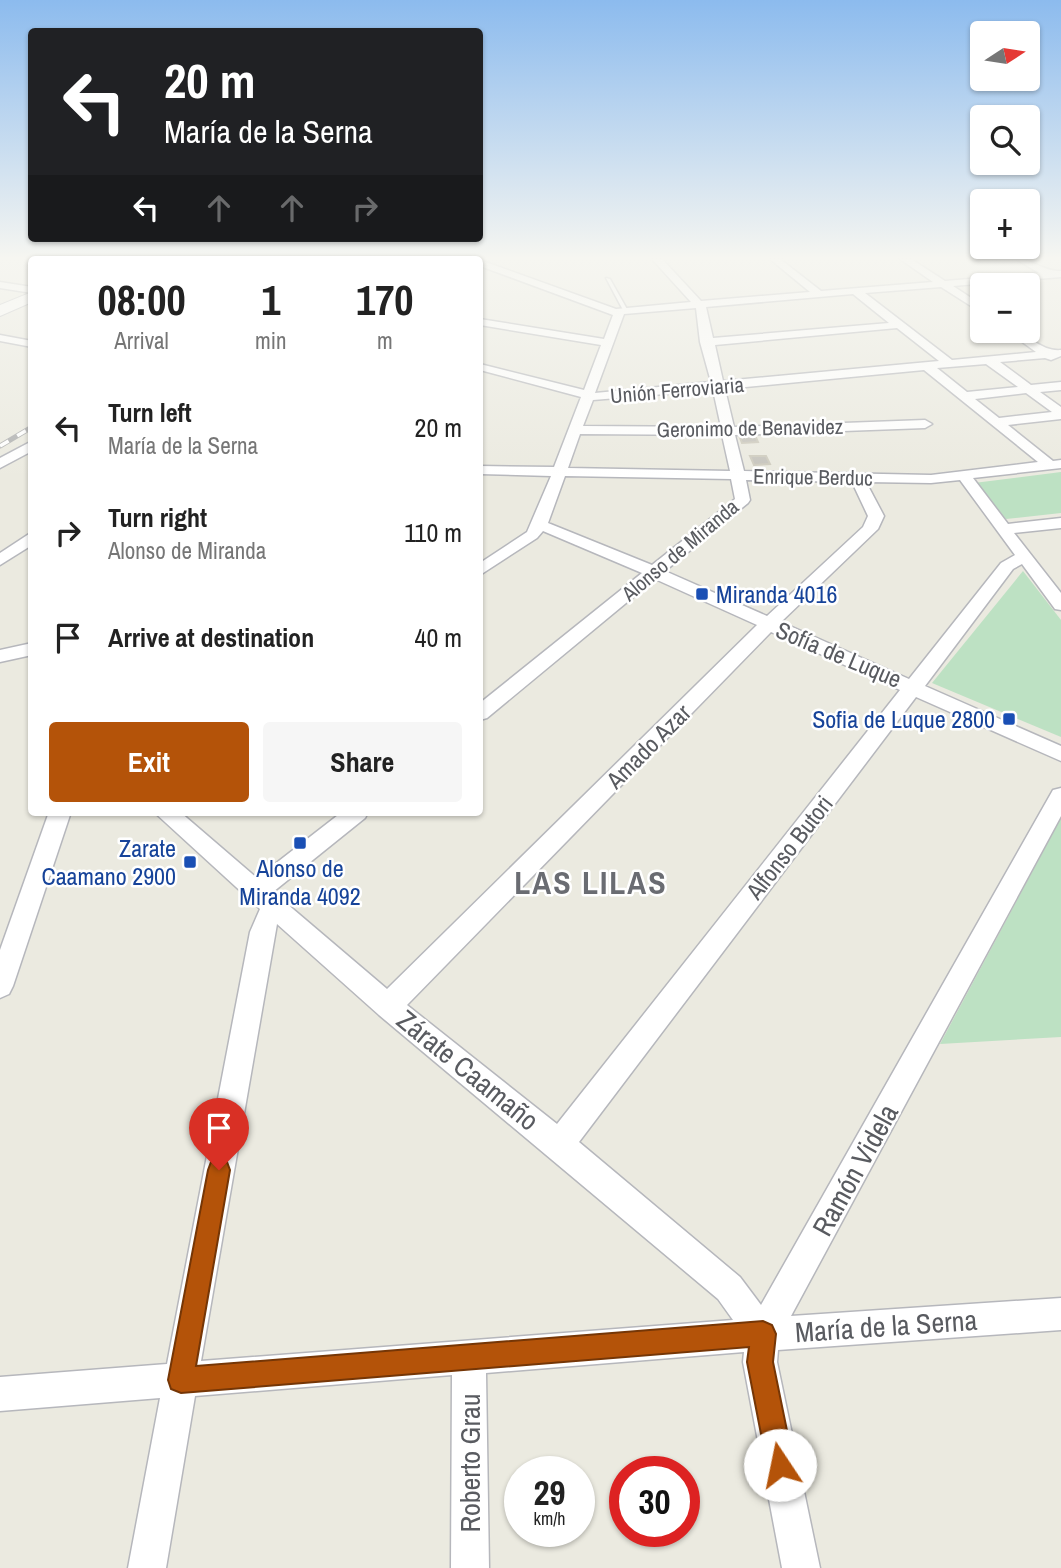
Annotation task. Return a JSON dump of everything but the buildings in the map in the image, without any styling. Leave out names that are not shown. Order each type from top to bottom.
[{"type":"street","points":[[545,332],[607,343]]},
{"type":"street","points":[[483,568],[531,535],[539,525],[612,332]]},
{"type":"street","name":"Alonso de Miranda","points":[[483,711],[740,503],[743,494],[705,332]]},
{"type":"street","points":[[706,342],[818,332]]},
{"type":"street","points":[[908,332],[950,364]]},
{"type":"street","points":[[0,338],[28,343]]},
{"type":"street","points":[[1034,343],[1054,354],[1061,363]]},
{"type":"street","name":"Unión Ferroviaria","points":[[587,396],[1054,354]]},
{"type":"street","points":[[989,360],[1061,414]]},
{"type":"street","points":[[927,366],[1056,465]]},
{"type":"street","points":[[485,368],[587,396]]},
{"type":"street","points":[[964,396],[1061,386]]},
{"type":"street","points":[[997,422],[1061,414]]},
{"type":"street","name":"Geronimo de Benavidez","points":[[576,429],[726,431],[925,424]]},
{"type":"street","points":[[0,464],[28,447]]},
{"type":"street","name":"Enrique Berduc","points":[[483,470],[931,479],[1056,465]]},
{"type":"street","points":[[964,476],[1061,605]]},
{"type":"street","name":"Amado Azar","points":[[387,1006],[769,624],[874,524],[876,516],[857,478]]},
{"type":"street","points":[[1003,529],[1061,523]]},
{"type":"street","name":"Sofía de Luque","points":[[539,525],[561,530],[1061,754]]},
{"type":"street","points":[[0,560],[28,540]]},
{"type":"street","name":"Alfonso Butori","points":[[559,1144],[1007,566],[1024,557]]},
{"type":"street","points":[[0,656],[28,650]]},
{"type":"street","name":"Ramón Videla","points":[[800,1568],[760,1362],[763,1334],[1061,796]]},
{"type":"street","points":[[0,986],[59,816]]},
{"type":"street","name":"Zárate Caamaño","points":[[171,816],[387,1006],[559,1144],[729,1288],[763,1334]]},
{"type":"street","points":[[147,1568],[266,898],[352,816]]},
{"type":"street","name":"María de la Serna","points":[[0,1394],[763,1334],[1061,1314]]},
{"type":"street","name":"Roberto Grau","points":[[469,1357],[470,1568]]},
{"type":"green space","points":[[1061,472],[1061,513],[1006,519],[974,483]]},
{"type":"green space","points":[[1023,571],[1061,620],[1061,737],[932,683]]},
{"type":"green space","points":[[1061,818],[1061,1037],[940,1044]]},
{"type":"railway","points":[[0,446],[28,429]]},
{"type":"place","name":"Miranda 4016","points":[[702,594]]},
{"type":"place","name":"Sofia de Luque 2800","points":[[1009,719]]},
{"type":"place","name":"Alonso de Miranda 4092","points":[[300,843]]},
{"type":"place","name":"Zarate Caamano 2900","points":[[190,862]]},
{"type":"district","name":"LAS LILAS","points":[[591,882]]},
{"type":"route","points":[[219,1170],[181,1380],[763,1334],[760,1362],[780,1465]]}]
